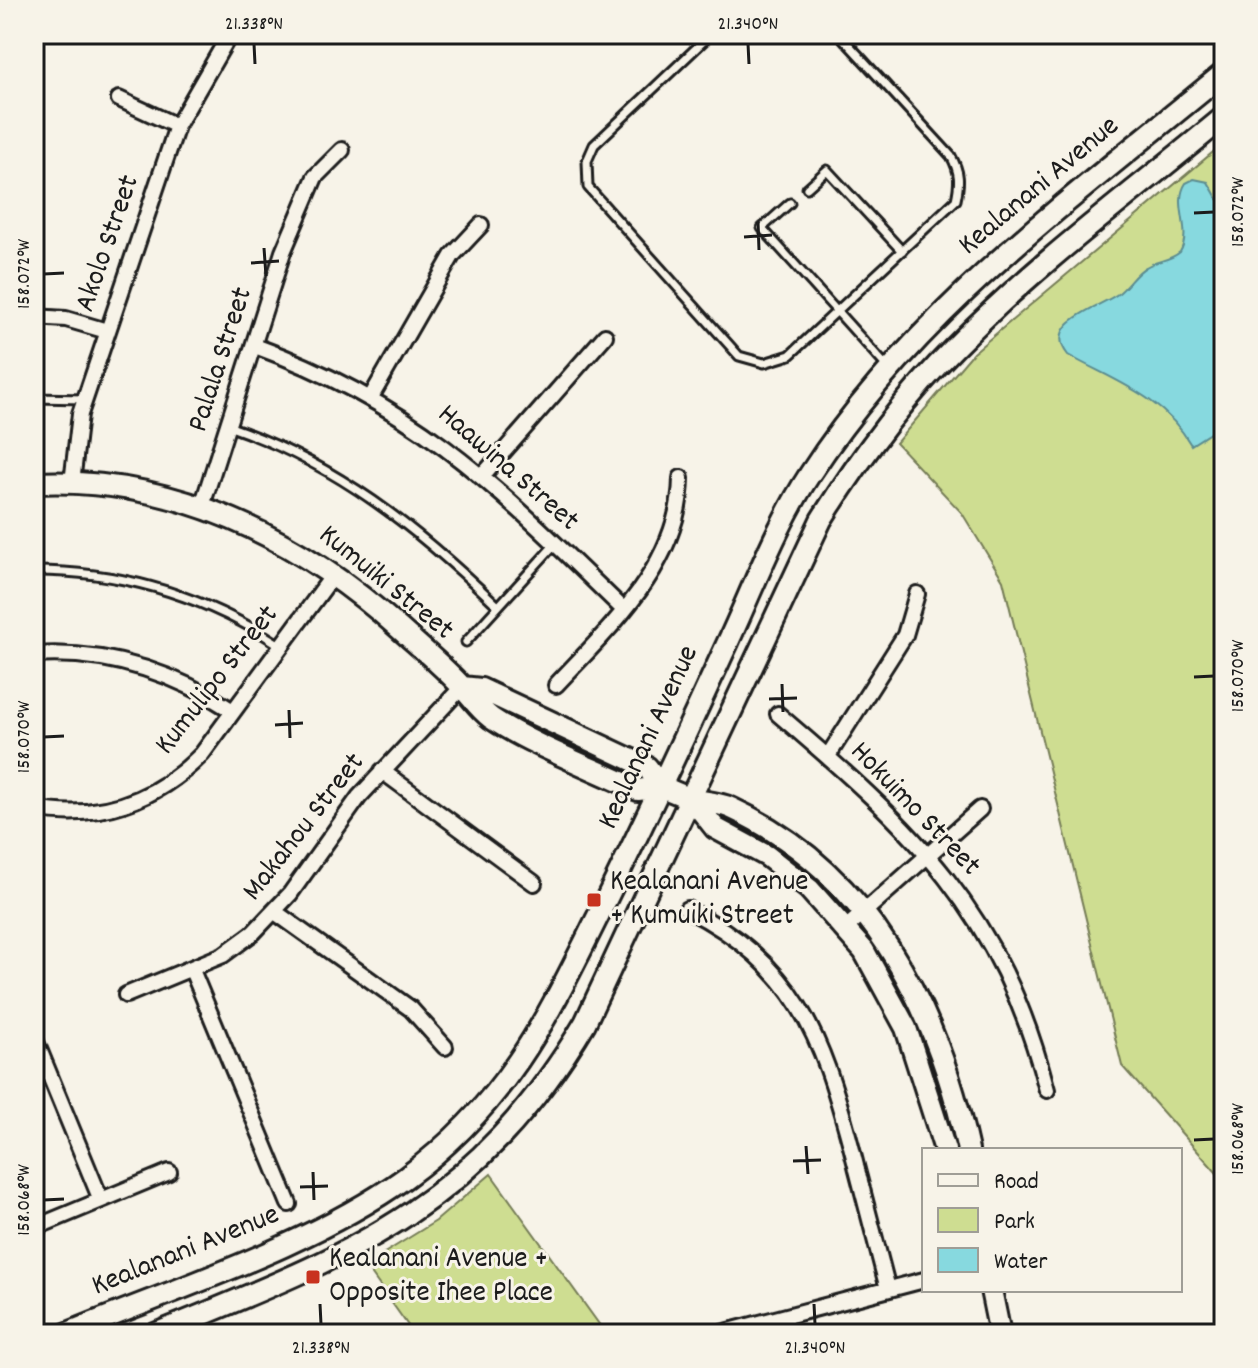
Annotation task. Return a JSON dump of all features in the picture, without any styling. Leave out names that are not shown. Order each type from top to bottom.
[{"type":"street","name":"Akolo Street","points":[[72,483],[76,429],[177,126],[230,34]]},
{"type":"street","name":"Kealanani Avenue","points":[[66,1334],[317,1230],[376,1197],[448,1142],[493,1095],[539,1034],[662,787],[791,504],[832,441],[931,322],[989,268],[1224,73]]},
{"type":"street","points":[[119,99],[177,126]]},
{"type":"street","name":"Kealanani Avenue","points":[[155,1334],[363,1244],[434,1198],[504,1135],[547,1081],[585,1023],[821,520],[881,431],[929,374],[983,319],[1224,117]]},
{"type":"street","name":"Palala Street","points":[[202,506],[283,252],[310,186],[321,169],[342,150]]},
{"type":"street","points":[[371,397],[457,248],[481,225]]},
{"type":"street","points":[[34,317],[66,319],[107,331]]},
{"type":"street","points":[[483,475],[605,336]]},
{"type":"street","name":"Haawina Street","points":[[255,346],[312,367],[371,397],[427,432],[483,475],[624,610]]},
{"type":"street","points":[[556,685],[624,610],[656,564],[676,518],[681,478]]},
{"type":"street","name":"Kumuiki Street","points":[[34,483],[72,483],[148,492],[202,506],[270,535],[334,574],[497,722],[638,790],[662,787],[692,799],[731,808],[780,836],[825,871],[864,912],[901,963],[929,1019],[950,1077],[968,1148]]},
{"type":"street","name":"Kumulipo Street","points":[[34,809],[89,813],[142,798],[189,767],[334,574]]},
{"type":"street","points":[[828,756],[905,635],[917,594]]},
{"type":"street","points":[[34,655],[94,657],[143,667],[190,686],[233,711]]},
{"type":"street","name":"Makahou Street","points":[[126,995],[192,970],[239,945],[275,912],[382,771],[462,687]]},
{"type":"street","name":"Hokuimo Street","points":[[778,714],[828,756],[929,856],[974,914],[1006,970],[1031,1031],[1047,1090]]},
{"type":"street","points":[[382,771],[534,883]]},
{"type":"street","points":[[692,799],[715,828],[788,872],[846,928],[880,976],[906,1028],[944,1148]]},
{"type":"street","points":[[846,928],[980,809]]},
{"type":"street","points":[[687,909],[747,947],[781,981],[808,1019],[833,1079],[888,1289]]},
{"type":"street","points":[[275,912],[411,1009],[445,1047]]},
{"type":"street","points":[[192,970],[289,1204]]},
{"type":"street","points":[[36,1046],[101,1200]]},
{"type":"street","points":[[34,1228],[169,1172]]},
{"type":"street","points":[[718,1334],[922,1280]]},
{"type":"street","points":[[991,1292],[1000,1334]]},
{"type":"lane","points":[[711,34],[594,145],[587,161],[588,187],[739,356],[749,361],[778,361],[838,312],[956,200],[959,171],[951,156],[839,34]]},
{"type":"lane","points":[[807,188],[827,170],[902,251]]},
{"type":"lane","points":[[790,203],[762,228],[889,369]]},
{"type":"lane","points":[[34,398],[85,399]]},
{"type":"lane","points":[[228,426],[296,453],[369,495],[444,553],[498,606]]},
{"type":"lane","points":[[466,642],[555,544]]},
{"type":"lane","points":[[34,571],[92,573],[163,588],[231,616],[281,646]]},
{"type":"green space","points":[[1224,143],[1224,1181],[1122,1066],[1003,580],[962,513],[896,443],[973,353]]},
{"type":"green space","points":[[491,1174],[606,1334],[414,1334],[365,1265],[436,1221]]},
{"type":"water","points":[[1194,179],[1208,182],[1224,210],[1224,375],[1216,395],[1224,424],[1191,445],[1180,428],[1152,402],[1068,355],[1062,343],[1062,333],[1077,316],[1119,293],[1146,267],[1180,252],[1184,235],[1182,191],[1186,183]]},
{"type":"place","name":"Kealanani Avenue + Kumuiki Street","points":[[594,900]]},
{"type":"place","name":"Kealanani Avenue + Opposite Ihee Place","points":[[313,1277]]}]
